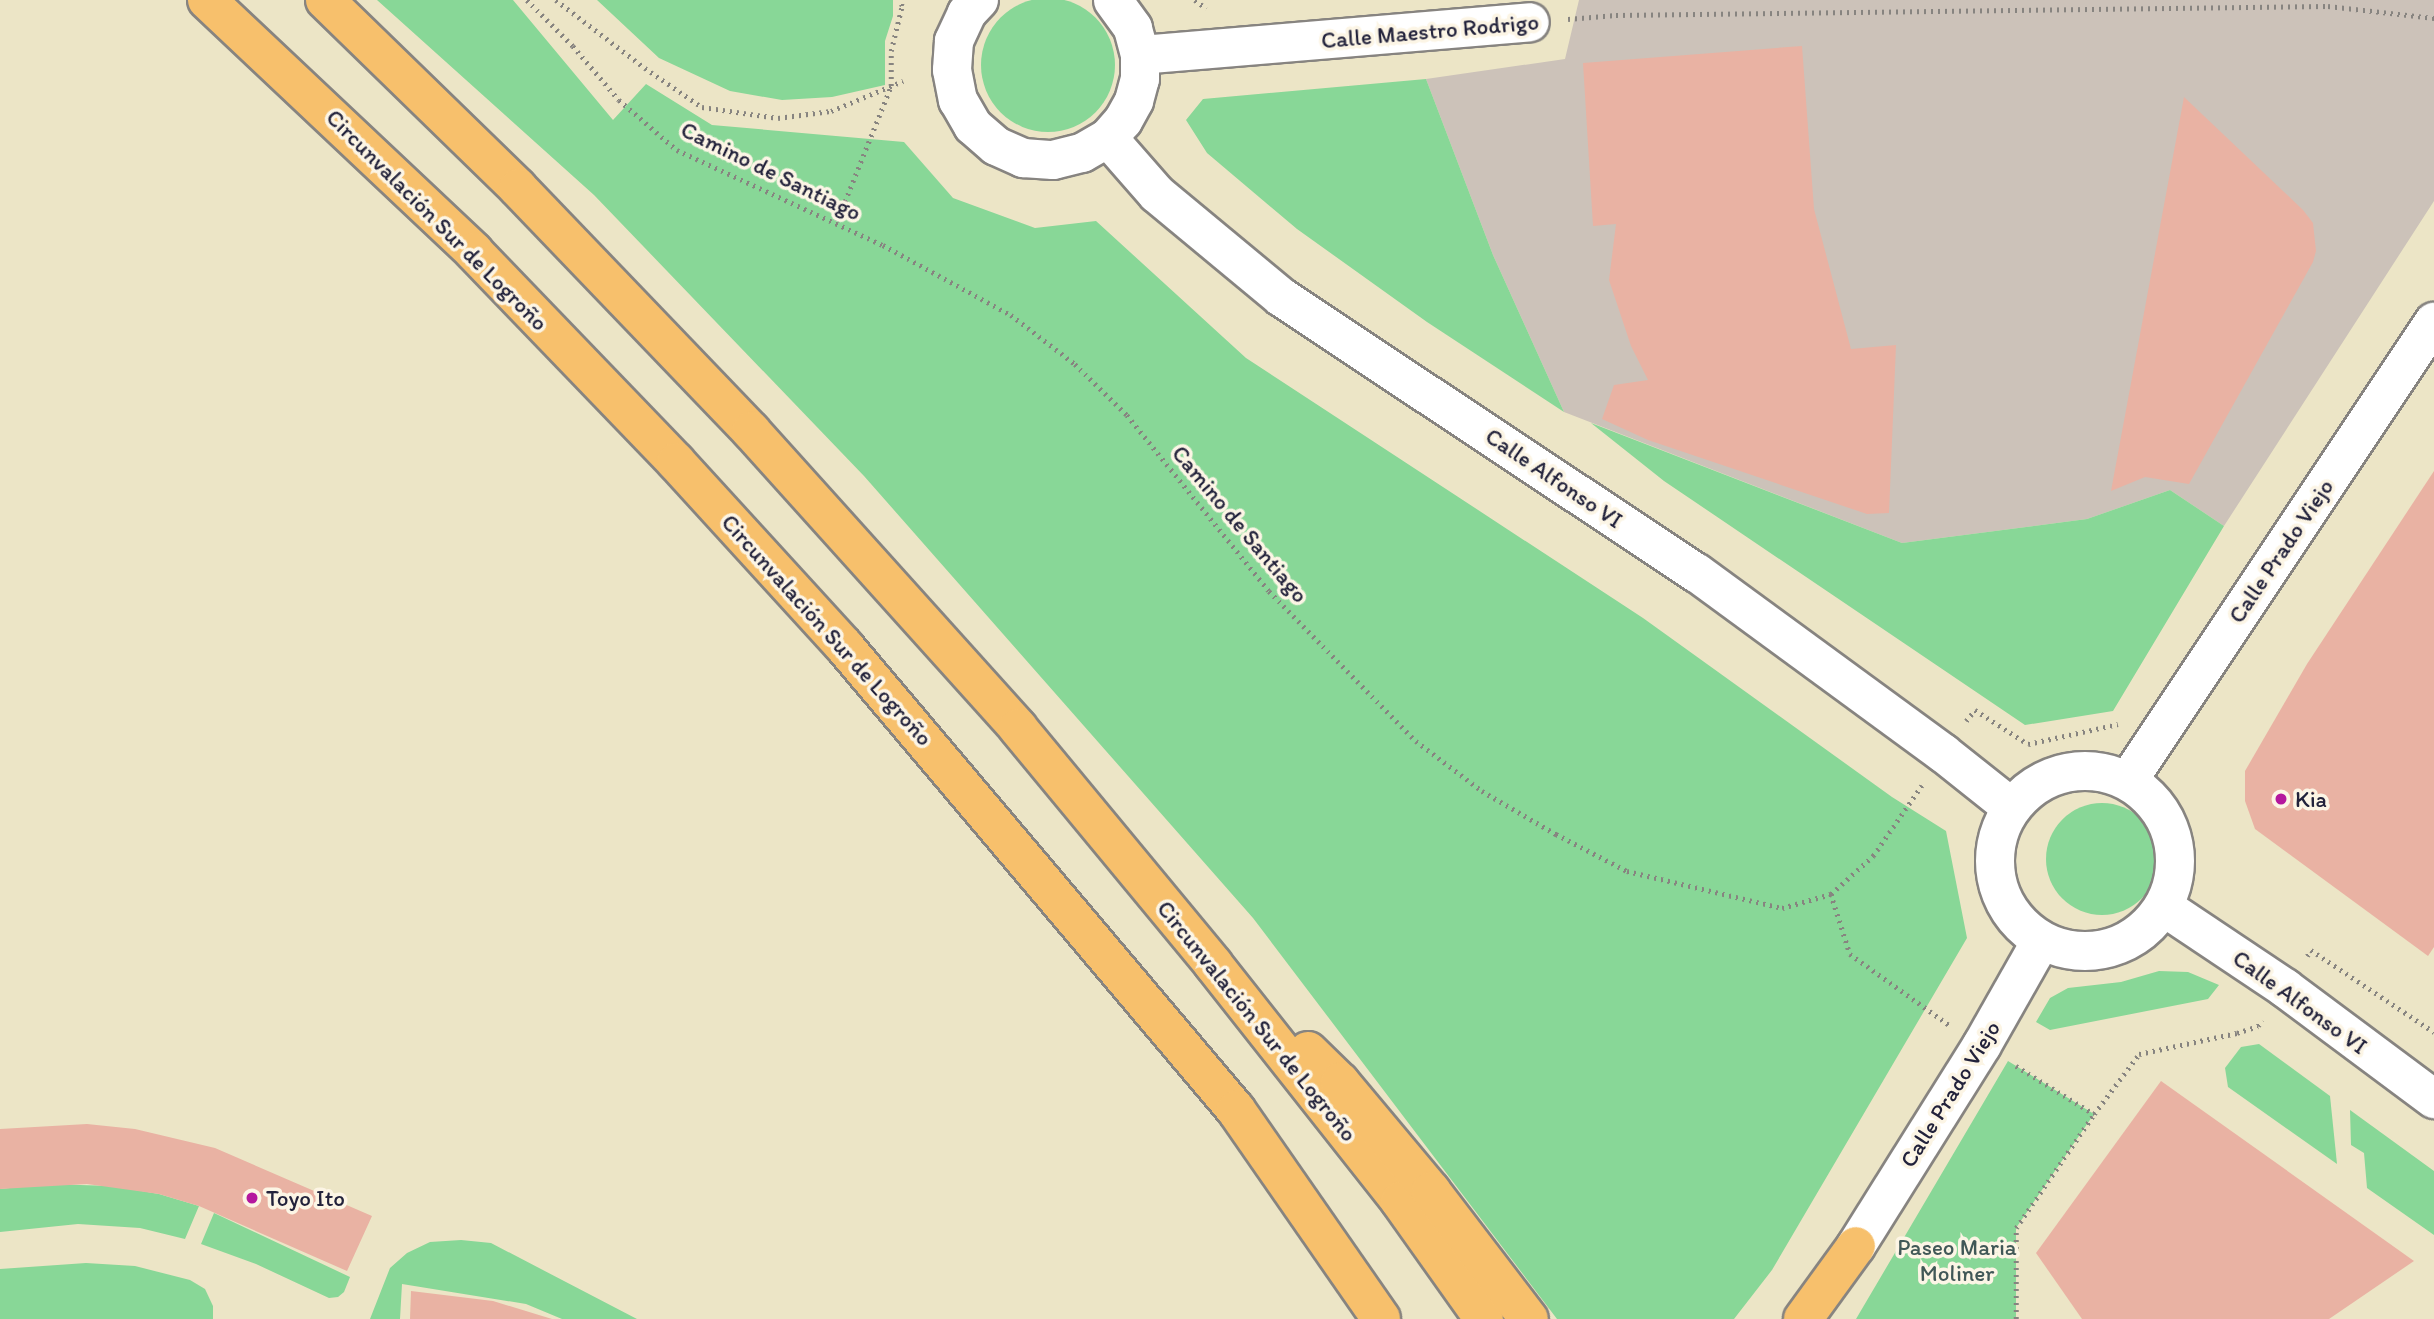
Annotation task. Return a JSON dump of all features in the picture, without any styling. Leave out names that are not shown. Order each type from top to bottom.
[{"type":"highway","name":"Circunvalación Sur de Logroño","points":[[207,0],[474,252],[676,461],[845,646],[1236,1110],[1381,1319]]},
{"type":"highway","name":"Circunvalación Sur de Logroño","points":[[325,0],[518,188],[751,431],[1018,728],[1213,964],[1400,1201],[1484,1319]]},
{"type":"highway","points":[[1213,964],[1340,1082],[1432,1191],[1529,1319]]},
{"type":"highway","points":[[1803,1319],[1856,1246]]},
{"type":"highway","points":[[1818,1319],[1856,1246]]},
{"type":"street","points":[[979,0],[967,13],[954,41],[951,71],[958,100],[973,126],[996,146],[1023,158],[1053,160],[1073,156],[1108,138],[1124,121],[1134,101],[1140,79],[1140,55],[1133,28],[1113,0]]},
{"type":"street","name":"Calle Maestro Rodrigo","points":[[1140,55],[1530,22]]},
{"type":"street","name":"Calle Alfonso VI","points":[[1108,138],[1157,194],[1281,297],[1697,573],[1943,753],[2011,807]]},
{"type":"street","name":"Calle Prado Viejo","points":[[2128,780],[2434,322]]},
{"type":"street","points":[[2077,770],[2103,772],[2128,780],[2151,798],[2170,832],[2175,850],[2174,879],[2164,907],[2146,929],[2123,944],[2096,952],[2067,951],[2041,941],[2017,922],[2000,895],[1994,866],[1997,835],[2011,807],[2029,789],[2052,776],[2077,770]]},
{"type":"street","name":"Calle Alfonso VI","points":[[2164,907],[2285,988],[2434,1099]]},
{"type":"street","name":"Calle Prado Viejo","points":[[1856,1246],[1982,1045],[2041,941]]},
{"type":"path","name":"Camino de Santiago","points":[[527,0],[573,46],[619,100],[677,150],[837,221],[1011,315],[1075,365],[1127,415],[1269,591],[1416,741],[1482,791],[1556,834],[1627,871],[1782,908],[1831,894],[1873,856],[1924,783]]},
{"type":"path","points":[[556,0],[645,68],[702,107],[778,118],[831,111],[902,80]]},
{"type":"path","points":[[837,221],[891,86],[891,51],[902,6],[900,0]]},
{"type":"path","name":"Calle Maestro Rodrigo","points":[[1530,22],[1616,15],[2328,6],[2434,18]]},
{"type":"path","points":[[1964,725],[1975,710],[2028,744],[2119,724],[2126,714]]},
{"type":"path","points":[[1831,894],[1850,954],[1982,1045],[2094,1114]]},
{"type":"path","points":[[2016,1319],[2016,1228],[2094,1114],[2139,1054],[2258,1026],[2311,950],[2434,1032]]},
{"type":"shaded area","points":[[1579,0],[2434,0],[2434,201],[2224,526],[2170,490],[2087,519],[1902,543],[1564,412],[1493,255],[1426,79],[1565,59]]},
{"type":"green space","points":[[1048,-2],[1074,3],[1095,18],[1110,39],[1115,65],[1110,91],[1095,112],[1074,127],[1048,132],[1022,127],[1001,112],[986,91],[981,65],[986,39],[1001,18],[1022,3]]},
{"type":"green space","points":[[377,0],[513,0],[613,120],[646,84],[712,125],[904,142],[953,198],[1035,228],[1096,221],[1246,358],[1643,618],[1892,797],[1946,831],[1967,938],[1772,1270],[1734,1319],[1557,1319],[1253,918],[864,476],[594,195]]},
{"type":"green space","points":[[597,0],[893,0],[893,16],[885,41],[885,85],[832,97],[782,100],[730,91],[659,58]]},
{"type":"green space","points":[[1426,79],[1493,255],[1564,412],[1427,322],[1297,229],[1207,153],[1186,120],[1203,99]]},
{"type":"green space","points":[[1591,423],[1902,543],[2087,519],[2170,490],[2224,526],[2113,711],[2025,725],[1664,481]]},
{"type":"green space","points":[[2102,803],[2123,807],[2142,819],[2154,838],[2158,859],[2154,880],[2142,899],[2123,911],[2102,915],[2081,911],[2062,899],[2050,880],[2046,859],[2050,838],[2062,819],[2081,807]]},
{"type":"green space","points":[[2159,971],[2188,972],[2219,985],[2208,999],[2050,1030],[2036,1022],[2050,998],[2068,988],[2121,982]]},
{"type":"green space","points":[[2259,1044],[2330,1096],[2337,1164],[2228,1087],[2225,1068],[2241,1047]]},
{"type":"green space","name":"Paseo Maria Moliner","points":[[2008,1061],[2094,1114],[2016,1228],[2016,1319],[1856,1319]]},
{"type":"green space","points":[[2350,1110],[2434,1171],[2434,1235],[2367,1188],[2364,1153],[2351,1145]]},
{"type":"green space","points":[[48,1184],[112,1186],[159,1194],[199,1206],[185,1239],[140,1228],[78,1224],[0,1232],[0,1189]]},
{"type":"green space","points":[[214,1213],[350,1277],[344,1292],[338,1297],[329,1298],[256,1264],[201,1244]]},
{"type":"green space","points":[[461,1240],[491,1243],[637,1319],[562,1319],[526,1304],[402,1284],[400,1319],[370,1319],[390,1268],[407,1253],[430,1242]]},
{"type":"green space","points":[[86,1263],[135,1266],[190,1280],[205,1289],[213,1306],[213,1319],[0,1319],[0,1269]]},
{"type":"building","points":[[1802,46],[1814,209],[1851,349],[1896,345],[1889,513],[1867,514],[1648,440],[1602,419],[1614,385],[1648,380],[1631,346],[1609,280],[1616,224],[1593,226],[1583,63]]},
{"type":"building","points":[[2184,97],[2303,210],[2313,223],[2316,251],[2313,262],[2189,484],[2145,477],[2111,491]]},
{"type":"building","points":[[2434,471],[2434,947],[2428,956],[2255,829],[2245,801],[2245,771],[2307,664]]},
{"type":"building","points":[[2161,1081],[2414,1261],[2329,1319],[2082,1319],[2036,1253]]},
{"type":"building","name":"Toyo Ito","points":[[87,1124],[135,1129],[215,1148],[372,1216],[347,1271],[199,1206],[159,1194],[87,1184],[0,1189],[0,1129]]},
{"type":"building","points":[[411,1291],[493,1301],[552,1319],[410,1319]]},
{"type":"place","name":"Kia","points":[[2281,799]]},
{"type":"place","name":"Toyo Ito","points":[[252,1198]]}]
